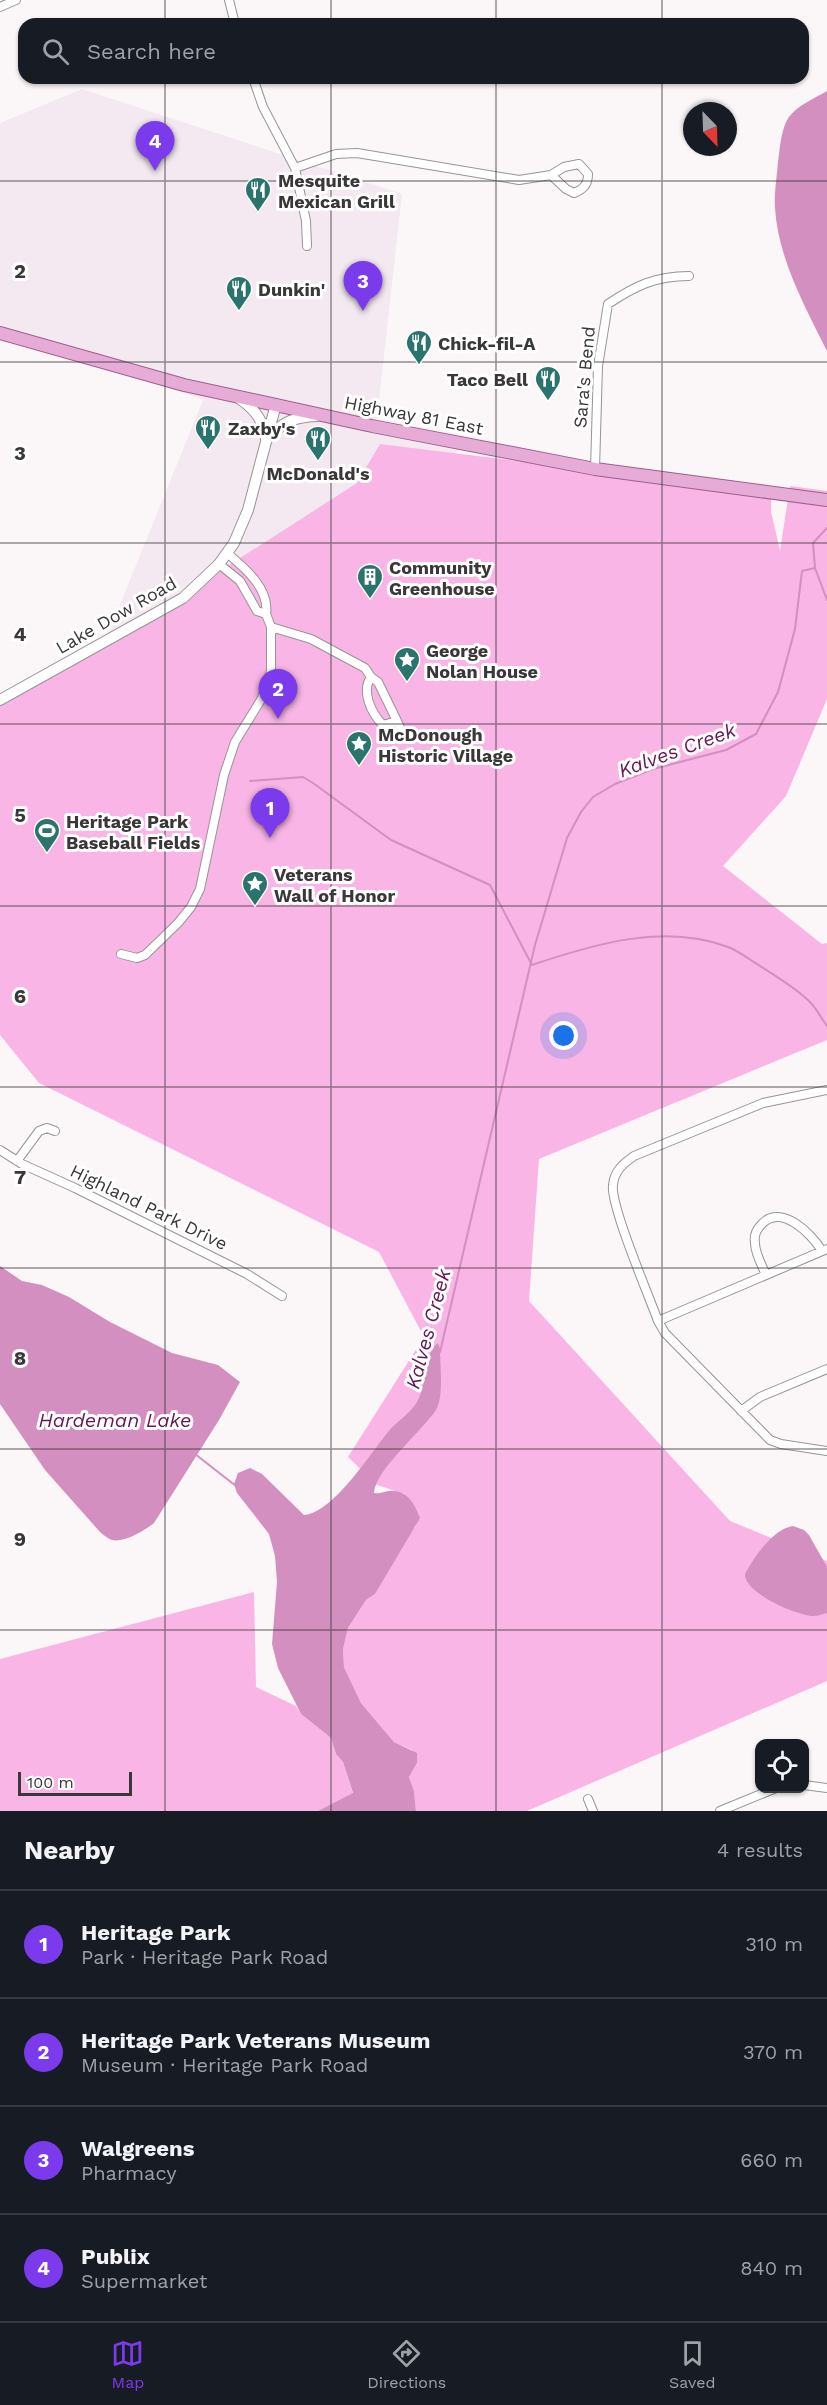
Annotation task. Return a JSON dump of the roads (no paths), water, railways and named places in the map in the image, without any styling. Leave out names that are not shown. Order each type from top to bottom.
[{"type":"main road","name":"Highway 81 East","points":[[0,333],[184,385],[329,416],[595,469],[827,500]]},
{"type":"street","points":[[0,7],[16,0]]},
{"type":"street","points":[[229,0],[234,18]]},
{"type":"street","points":[[255,84],[263,107],[295,168],[306,221],[307,246]]},
{"type":"street","points":[[295,168],[336,154],[357,153],[519,180],[551,175]]},
{"type":"street","name":"Sara's Bend","points":[[595,469],[597,366],[608,304],[628,290],[665,276],[688,276]]},
{"type":"street","points":[[233,395],[256,413],[262,422],[266,442]]},
{"type":"street","name":"Lake Dow Road","points":[[0,700],[183,598],[219,564],[234,543],[250,504],[276,404]]},
{"type":"street","points":[[266,442],[284,423],[309,417],[329,416]]},
{"type":"street","points":[[121,954],[137,958],[145,955],[191,907],[200,889],[224,775],[235,742],[262,698],[270,671],[271,627],[266,614],[268,604],[257,583],[246,569],[227,553]]},
{"type":"street","points":[[219,564],[236,579],[258,611],[266,614]]},
{"type":"street","points":[[236,579],[246,569]]},
{"type":"street","points":[[271,627],[311,639],[364,668],[378,682],[401,730]]},
{"type":"street","points":[[371,677],[367,683],[366,695],[379,721],[383,724],[397,721]]},
{"type":"street","points":[[827,1090],[757,1105],[634,1156],[620,1168],[612,1185],[613,1195],[658,1321],[672,1341],[764,1435],[775,1443],[827,1451]]},
{"type":"street","points":[[17,1161],[39,1131],[47,1128],[55,1131]]},
{"type":"street","name":"Highland Park Drive","points":[[0,1150],[17,1161],[247,1274],[282,1296]]},
{"type":"street","points":[[658,1321],[766,1275],[824,1250],[793,1222],[779,1218],[769,1219],[757,1230],[754,1241],[766,1275]]},
{"type":"street","points":[[741,1411],[760,1397],[827,1369]]},
{"type":"street","points":[[809,1786],[827,1788]]},
{"type":"street","points":[[720,1811],[764,1793]]},
{"type":"street","points":[[588,1799],[592,1811]]},
{"type":"water","points":[[827,91],[827,351],[787,264],[777,227],[775,202],[780,145],[786,122],[797,109]]},
{"type":"water","name":"Hardeman Lake","points":[[0,1266],[22,1281],[42,1285],[69,1297],[110,1322],[172,1353],[218,1365],[240,1382],[219,1420],[154,1523],[134,1535],[123,1540],[112,1540],[100,1532],[45,1470],[0,1404]]},
{"type":"water","points":[[438,1343],[441,1389],[436,1410],[382,1473],[374,1493],[400,1492],[409,1498],[420,1518],[375,1594],[366,1600],[348,1628],[343,1649],[344,1667],[361,1703],[394,1742],[417,1753],[417,1763],[409,1777],[414,1791],[416,1811],[318,1811],[353,1793],[343,1762],[336,1754],[331,1738],[301,1714],[278,1668],[272,1644],[277,1582],[275,1556],[269,1534],[237,1493],[234,1484],[238,1473],[250,1468],[262,1474],[304,1515],[315,1512],[327,1504],[339,1494],[388,1432],[414,1406],[420,1396],[432,1348]]},
{"type":"water","points":[[793,1526],[804,1530],[809,1535],[827,1567],[827,1613],[813,1616],[795,1612],[772,1602],[747,1581],[745,1574],[765,1545],[778,1532]]},
{"type":"waterway","name":"Kalves Creek","points":[[827,528],[813,543],[815,568],[827,600]]},
{"type":"waterway","name":"Kalves Creek","points":[[440,1352],[535,945],[567,838],[581,812],[593,797],[615,784],[653,769],[726,750],[756,734],[778,692],[795,629],[802,571],[815,568]]},
{"type":"waterway","name":"Kalves Creek","points":[[250,781],[303,777],[391,840],[490,885],[532,965]]},
{"type":"waterway","points":[[532,965],[580,950],[629,939],[679,937],[704,940],[736,951],[785,982],[811,1003],[827,1026]]},
{"type":"waterway","points":[[195,1454],[236,1486]]},
{"type":"place","name":"Publix","points":[[155,171]]},
{"type":"place","name":"Mesquite Mexican Grill","points":[[258,213]]},
{"type":"place","name":"Walgreens","points":[[363,311]]},
{"type":"place","name":"Dunkin'","points":[[239,312]]},
{"type":"place","name":"Chick-fil-A","points":[[419,366]]},
{"type":"place","name":"Taco Bell","points":[[548,402]]},
{"type":"place","name":"Zaxby's","points":[[208,451]]},
{"type":"place","name":"McDonald's","points":[[318,462]]},
{"type":"place","name":"Community Greenhouse","points":[[370,600]]},
{"type":"place","name":"George Nolan House","points":[[407,683]]},
{"type":"place","name":"Heritage Park Veterans Museum","points":[[278,719]]},
{"type":"place","name":"McDonough Historic Village","points":[[359,767]]},
{"type":"place","name":"Heritage Park","points":[[270,838]]},
{"type":"place","name":"Heritage Park Baseball Fields","points":[[47,854]]},
{"type":"place","name":"Veterans Wall of Honor","points":[[255,907]]}]
